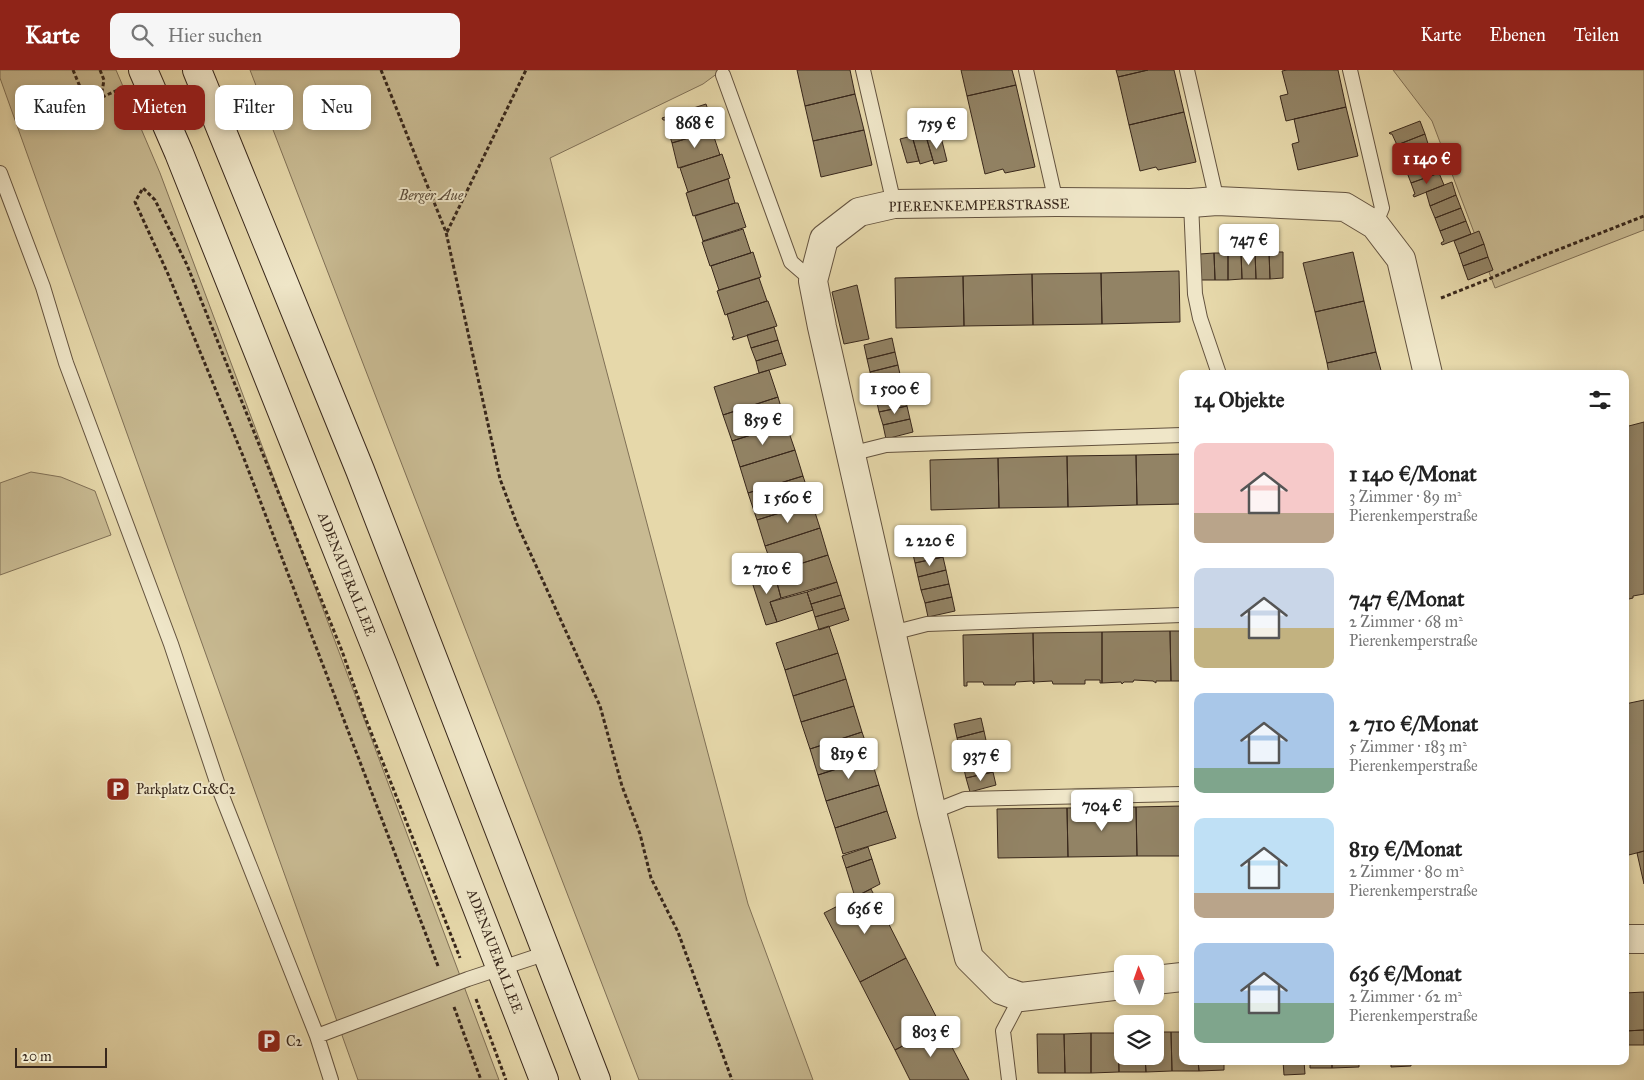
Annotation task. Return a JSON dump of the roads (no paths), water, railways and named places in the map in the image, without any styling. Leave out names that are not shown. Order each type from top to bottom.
[{"type":"main road","name":"ADENAUERALLEE","points":[[144,70],[194,190],[387,674],[544,1080]]},
{"type":"main road","points":[[196,70],[360,470],[596,1080]]},
{"type":"main road","name":"PIERENKEMPERSTRASSE","points":[[1114,986],[1022,997],[1002,990],[969,958],[932,812],[850,454],[813,281],[824,239],[859,212],[894,204],[1204,202],[1345,206],[1375,225],[1400,259],[1427,370]]},
{"type":"main road","points":[[1629,939],[1644,939]]},
{"type":"main road","points":[[1164,979],[1179,976]]},
{"type":"lane","points":[[863,70],[894,204]]},
{"type":"lane","points":[[1026,70],[1056,202]]},
{"type":"lane","points":[[1187,70],[1204,202],[1195,294],[1200,318],[1218,370]]},
{"type":"lane","points":[[1350,70],[1382,208],[1375,225]]},
{"type":"lane","points":[[723,75],[791,262],[813,281]]},
{"type":"lane","points":[[0,173],[43,287],[66,363],[171,644],[220,791],[317,1036],[331,1080]]},
{"type":"lane","points":[[850,454],[886,445],[1179,435]]},
{"type":"lane","points":[[892,633],[927,624],[1179,614]]},
{"type":"lane","points":[[932,812],[966,799],[1179,794]]},
{"type":"lane","points":[[317,1036],[446,986],[547,953]]},
{"type":"lane","points":[[1010,1080],[1003,1031],[1022,997]]},
{"type":"place","name":"Parkplatz C1&C2","points":[[118,789]]},
{"type":"place","name":"C2","points":[[269,1041]]},
{"type":"park label","name":"Berger Aue","points":[[431,195]]}]
